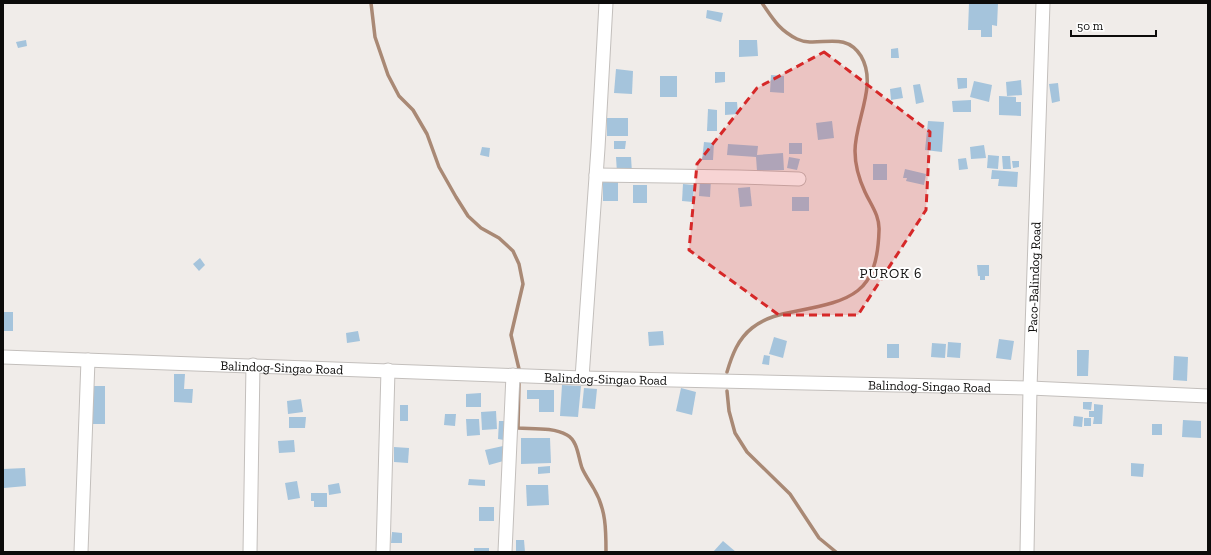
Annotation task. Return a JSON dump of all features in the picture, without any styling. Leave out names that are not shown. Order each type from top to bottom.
[{"type":"street","points":[[582,378],[606,3]]},
{"type":"street","name":"Paco-Balindog Road","points":[[1027,552],[1030,388],[1043,3]]},
{"type":"street","points":[[596,175],[799,179]]},
{"type":"street","name":"Balindog-Singao Road","points":[[3,357],[582,378],[1030,388],[1208,396]]},
{"type":"street","points":[[81,552],[88,360]]},
{"type":"street","points":[[250,552],[253,365]]},
{"type":"street","points":[[383,552],[388,370]]},
{"type":"street","points":[[505,552],[513,375]]},
{"type":"highlighted area","points":[[824,52],[930,132],[926,210],[858,315],[779,315],[689,250],[697,164],[757,88]]},
{"type":"building","points":[[969,3],[998,3],[997,26],[992,25],[992,37],[981,37],[981,30],[968,30]]},
{"type":"building","points":[[707,10],[723,13],[721,22],[706,18]]},
{"type":"building","points":[[26,40],[27,46],[18,48],[16,42]]},
{"type":"building","points":[[739,40],[757,40],[758,56],[739,57]]},
{"type":"building","points":[[898,48],[899,58],[891,58],[891,49]]},
{"type":"building","points":[[616,69],[633,71],[632,94],[614,93]]},
{"type":"building","points":[[715,72],[725,72],[725,82],[715,83]]},
{"type":"building","points":[[771,75],[784,76],[784,93],[770,92]]},
{"type":"building","points":[[660,76],[677,76],[677,97],[660,97]]},
{"type":"building","points":[[957,78],[967,78],[967,88],[958,89]]},
{"type":"building","points":[[1021,80],[1022,95],[1007,96],[1006,82]]},
{"type":"building","points":[[974,81],[992,85],[989,102],[970,97]]},
{"type":"building","points":[[1058,83],[1060,101],[1052,103],[1049,84]]},
{"type":"building","points":[[920,84],[924,102],[916,104],[913,85]]},
{"type":"building","points":[[901,87],[903,98],[891,100],[890,89]]},
{"type":"building","points":[[999,96],[1016,97],[1016,102],[1021,102],[1021,116],[999,115]]},
{"type":"building","points":[[971,100],[971,112],[953,112],[952,101]]},
{"type":"building","points":[[725,102],[737,102],[738,114],[725,115]]},
{"type":"building","points":[[708,109],[717,110],[717,131],[707,131]]},
{"type":"building","points":[[607,118],[628,118],[628,136],[607,136]]},
{"type":"building","points":[[832,121],[834,138],[818,140],[816,123]]},
{"type":"building","points":[[928,121],[944,122],[942,152],[925,150]]},
{"type":"building","points":[[614,141],[626,141],[625,149],[614,149]]},
{"type":"building","points":[[704,142],[714,143],[713,160],[702,160]]},
{"type":"building","points":[[789,143],[802,143],[802,154],[789,154]]},
{"type":"building","points":[[728,144],[758,146],[757,155],[783,153],[784,170],[757,171],[756,157],[727,155]]},
{"type":"building","points":[[984,145],[986,158],[971,159],[970,147]]},
{"type":"building","points":[[482,147],[490,148],[489,157],[480,155]]},
{"type":"building","points":[[988,155],[999,156],[998,169],[987,168]]},
{"type":"building","points":[[1002,156],[1010,156],[1011,169],[1003,169]]},
{"type":"building","points":[[616,157],[631,157],[632,173],[617,173]]},
{"type":"building","points":[[789,157],[800,159],[797,170],[787,168]]},
{"type":"building","points":[[966,158],[968,169],[959,170],[958,159]]},
{"type":"building","points":[[1012,161],[1019,161],[1019,167],[1013,168]]},
{"type":"building","points":[[873,164],[887,164],[887,180],[873,180]]},
{"type":"building","points":[[905,169],[926,174],[924,185],[906,181],[907,178],[903,178]]},
{"type":"building","points":[[992,170],[1018,172],[1017,187],[998,186],[999,179],[991,179]]},
{"type":"building","points":[[700,179],[711,179],[710,197],[699,196]]},
{"type":"building","points":[[603,182],[618,182],[618,201],[603,201]]},
{"type":"building","points":[[683,184],[694,185],[693,202],[682,201]]},
{"type":"building","points":[[633,185],[647,185],[647,203],[633,203]]},
{"type":"building","points":[[750,187],[752,206],[740,207],[738,188]]},
{"type":"building","points":[[792,197],[809,197],[809,211],[792,211]]},
{"type":"building","points":[[200,258],[205,265],[199,271],[193,264]]},
{"type":"building","points":[[977,265],[989,265],[989,276],[985,276],[985,280],[980,280]]},
{"type":"building","points":[[3,312],[13,312],[13,331],[3,331]]},
{"type":"building","points":[[358,331],[360,341],[347,343],[346,333]]},
{"type":"building","points":[[663,331],[664,345],[649,346],[648,332]]},
{"type":"building","points":[[774,337],[787,341],[783,358],[769,354]]},
{"type":"building","points":[[999,339],[1014,341],[1011,360],[996,358]]},
{"type":"building","points":[[948,342],[961,343],[960,358],[947,357]]},
{"type":"building","points":[[932,343],[946,344],[945,358],[931,357]]},
{"type":"building","points":[[887,344],[899,344],[899,358],[887,358]]},
{"type":"building","points":[[1077,350],[1089,350],[1088,376],[1077,376]]},
{"type":"building","points":[[764,355],[770,356],[769,365],[762,364]]},
{"type":"building","points":[[1174,356],[1188,357],[1187,381],[1173,380]]},
{"type":"building","points":[[174,374],[185,374],[184,389],[193,389],[192,403],[174,402]]},
{"type":"building","points":[[562,385],[581,386],[578,417],[560,416]]},
{"type":"building","points":[[91,386],[105,386],[105,424],[90,424]]},
{"type":"building","points":[[584,388],[597,389],[595,409],[582,408]]},
{"type":"building","points":[[681,388],[696,392],[692,415],[676,411]]},
{"type":"building","points":[[527,390],[554,390],[554,412],[539,412],[539,399],[527,399]]},
{"type":"building","points":[[481,393],[481,407],[466,407],[466,394]]},
{"type":"building","points":[[301,399],[303,412],[288,414],[287,401]]},
{"type":"building","points":[[1083,402],[1092,402],[1091,410],[1083,409]]},
{"type":"building","points":[[1094,404],[1103,405],[1102,424],[1093,424],[1094,417],[1089,417],[1089,411],[1094,411]]},
{"type":"building","points":[[400,405],[408,405],[408,421],[400,421]]},
{"type":"building","points":[[496,411],[497,429],[482,430],[481,412]]},
{"type":"building","points":[[445,414],[456,414],[455,426],[444,425]]},
{"type":"building","points":[[1074,416],[1083,417],[1082,427],[1073,426]]},
{"type":"building","points":[[289,417],[306,417],[305,428],[289,428]]},
{"type":"building","points":[[1084,418],[1091,418],[1091,426],[1084,426]]},
{"type":"building","points":[[466,419],[479,419],[480,435],[467,436]]},
{"type":"building","points":[[1183,420],[1201,421],[1201,438],[1182,437]]},
{"type":"building","points":[[499,421],[505,421],[504,440],[498,439]]},
{"type":"building","points":[[1152,424],[1162,424],[1162,435],[1152,435]]},
{"type":"building","points":[[521,438],[550,438],[551,463],[521,464]]},
{"type":"building","points":[[294,440],[295,452],[279,453],[278,441]]},
{"type":"building","points":[[503,446],[507,460],[489,465],[485,450]]},
{"type":"building","points":[[394,447],[409,448],[408,463],[394,462]]},
{"type":"building","points":[[1131,463],[1144,464],[1143,477],[1131,476]]},
{"type":"building","points":[[550,466],[550,473],[538,474],[538,467]]},
{"type":"building","points":[[25,468],[26,486],[4,488],[3,469]]},
{"type":"building","points":[[469,479],[485,480],[485,486],[468,485]]},
{"type":"building","points":[[297,481],[300,498],[288,500],[285,483]]},
{"type":"building","points":[[339,483],[341,493],[329,495],[328,485]]},
{"type":"building","points":[[526,485],[548,485],[549,505],[527,506]]},
{"type":"building","points":[[311,493],[327,493],[327,507],[314,507],[314,501],[311,501]]},
{"type":"building","points":[[479,507],[494,507],[494,521],[479,521]]},
{"type":"building","points":[[392,532],[402,533],[402,543],[391,543]]},
{"type":"building","points":[[516,540],[524,540],[525,552],[516,552]]},
{"type":"building","points":[[723,541],[736,552],[713,552]]},
{"type":"building","points":[[474,548],[489,548],[489,552],[474,552]]},
{"type":"waterway","points":[[371,3],[375,37],[388,75],[399,96],[413,110],[427,134],[439,167],[456,197],[468,216],[481,228],[499,238],[513,251],[519,264],[523,284],[511,335],[519,369]]},
{"type":"waterway","points":[[727,372],[739,342],[747,332],[757,324],[774,316],[833,303],[858,290],[867,281],[873,269],[877,252],[879,231],[878,220],[861,182],[855,156],[858,127],[867,91],[866,67],[861,56],[847,43],[839,41],[813,42],[797,39],[791,36],[785,32],[773,19],[762,3]]},
{"type":"waterway","points":[[519,383],[518,428],[543,429],[561,432],[571,438],[576,445],[582,468],[601,504],[605,528],[606,552]]},
{"type":"waterway","points":[[727,391],[729,411],[735,433],[747,452],[790,494],[819,538],[836,552]]},
{"type":"district","name":"PUROK 6","points":[[891,273]]}]
